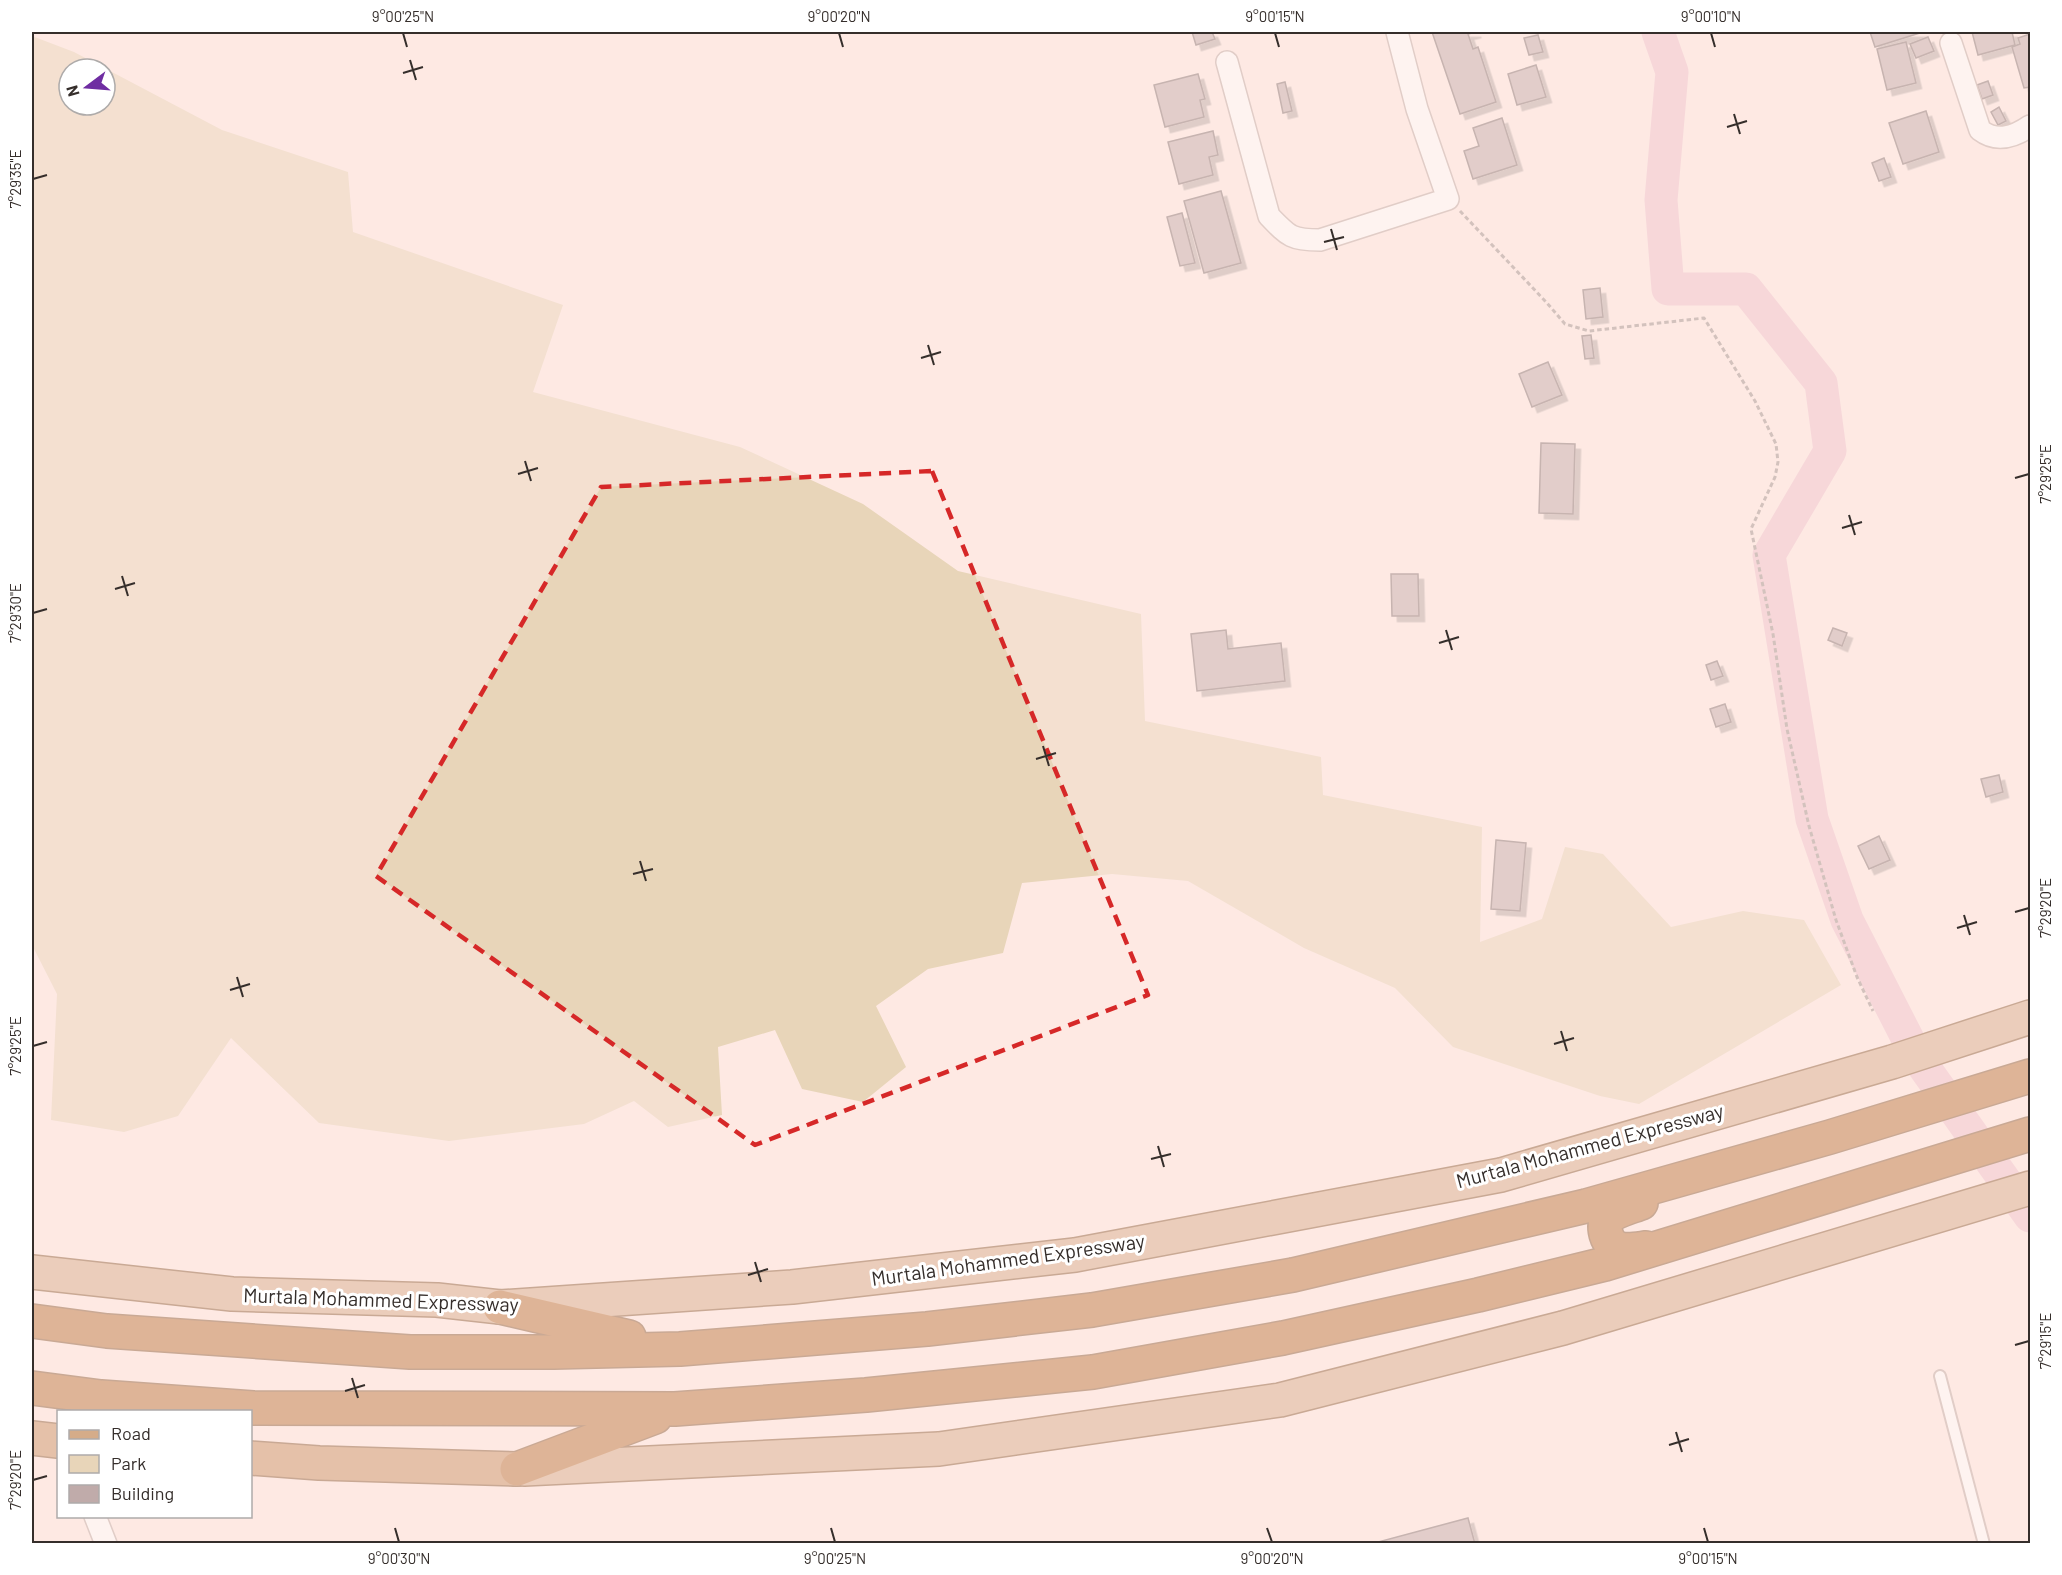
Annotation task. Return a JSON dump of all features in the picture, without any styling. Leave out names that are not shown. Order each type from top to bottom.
[{"type":"highway","points":[[32,1321],[107,1331],[410,1352],[554,1352],[680,1349],[927,1329],[1092,1310],[1293,1275],[1586,1206],[1716,1170],[2031,1076]]},
{"type":"highway","points":[[32,1388],[100,1397],[253,1408],[675,1409],[866,1395],[1093,1372],[1283,1338],[1605,1264],[2031,1134]]},
{"type":"highway","points":[[1663,1246],[1628,1251],[1619,1249],[1612,1246],[1605,1232],[1605,1222],[1624,1209],[1685,1188],[1716,1170]]},
{"type":"highway","points":[[500,1307],[680,1349]]},
{"type":"highway","points":[[252,1458],[319,1463],[517,1470],[675,1409]]},
{"type":"highway","points":[[32,1438],[57,1441]]},
{"type":"main road","name":"Murtala Mohammed Expressway","points":[[32,1272],[232,1294],[437,1300],[500,1307],[792,1287],[1075,1255],[1501,1175],[1892,1062],[2031,1017]]},
{"type":"main road","points":[[517,1470],[939,1449],[1280,1400],[1563,1328],[2031,1188]]},
{"type":"street","points":[[1227,62],[1269,216],[1284,231],[1299,240],[1320,240],[1448,198],[1417,109],[1397,32]]},
{"type":"street","points":[[1951,43],[1980,130],[1990,137],[2004,138],[2018,135],[2031,126]]},
{"type":"street","points":[[96,1518],[105,1544]]},
{"type":"lane","points":[[1940,1376],[1984,1544]]},
{"type":"path","points":[[1448,198],[1565,324],[1589,331],[1704,318],[1755,401],[1776,444],[1778,462],[1775,477],[1751,529],[1773,634],[1787,729],[1809,826],[1836,920],[1857,977],[1874,1011]]},
{"type":"highlighted area","points":[[932,471],[1148,995],[755,1145],[376,876],[601,487]]},
{"type":"green space","points":[[32,36],[83,57],[57,57],[57,117],[117,117],[117,75],[222,130],[348,172],[353,232],[563,305],[533,392],[740,447],[863,504],[958,571],[1141,614],[1145,721],[1321,757],[1323,795],[1482,827],[1480,942],[1542,919],[1565,847],[1603,854],[1671,927],[1743,911],[1804,920],[1841,985],[1639,1104],[1600,1096],[1453,1047],[1395,988],[1304,948],[1188,881],[1112,874],[1022,883],[1003,953],[928,969],[876,1006],[906,1067],[863,1102],[802,1089],[775,1030],[718,1047],[722,1115],[668,1127],[634,1101],[584,1124],[449,1141],[319,1123],[231,1038],[178,1116],[124,1132],[51,1120],[57,994],[32,945]]},
{"type":"building","points":[[1192,32],[1212,32],[1215,39],[1196,45]]},
{"type":"building","points":[[1432,32],[1476,32],[1468,34],[1473,49],[1478,47],[1496,102],[1460,114]]},
{"type":"building","points":[[1870,32],[1923,32],[1875,47]]},
{"type":"building","points":[[1972,32],[2012,32],[2015,45],[1978,55]]},
{"type":"building","points":[[2030,34],[2030,87],[2024,88],[2012,47],[2020,44],[2018,38]]},
{"type":"building","points":[[1538,35],[1543,52],[1529,55],[1524,38]]},
{"type":"building","points":[[1928,37],[1934,51],[1916,58],[1910,44]]},
{"type":"building","points":[[1906,42],[1916,83],[1887,90],[1877,49]]},
{"type":"building","points":[[1536,65],[1546,97],[1517,105],[1508,74]]},
{"type":"building","points":[[1198,74],[1205,99],[1200,100],[1204,117],[1165,127],[1154,85]]},
{"type":"building","points":[[1988,81],[1993,95],[1982,99],[1977,85]]},
{"type":"building","points":[[1285,82],[1292,111],[1283,113],[1277,84]]},
{"type":"building","points":[[1999,107],[2006,121],[1998,125],[1991,112]]},
{"type":"building","points":[[1926,111],[1939,152],[1903,164],[1889,123]]},
{"type":"building","points":[[1502,118],[1517,165],[1473,179],[1464,151],[1479,146],[1473,128]]},
{"type":"building","points":[[1213,131],[1218,155],[1209,157],[1213,175],[1179,184],[1168,142]]},
{"type":"building","points":[[1884,158],[1891,177],[1879,181],[1872,163]]},
{"type":"building","points":[[1221,191],[1241,263],[1204,273],[1184,201]]},
{"type":"building","points":[[1182,213],[1195,263],[1180,266],[1167,217]]},
{"type":"building","points":[[1600,288],[1603,317],[1586,319],[1583,290]]},
{"type":"building","points":[[1591,335],[1594,358],[1585,359],[1582,336]]},
{"type":"building","points":[[1548,362],[1562,395],[1532,407],[1519,374]]},
{"type":"building","points":[[1541,443],[1575,444],[1573,514],[1539,513]]},
{"type":"building","points":[[1391,574],[1418,574],[1419,616],[1392,616]]},
{"type":"building","points":[[1833,628],[1847,633],[1842,646],[1828,640]]},
{"type":"building","points":[[1226,630],[1228,649],[1281,643],[1285,681],[1197,691],[1191,634]]},
{"type":"building","points":[[1717,661],[1723,676],[1711,680],[1706,665]]},
{"type":"building","points":[[1725,704],[1731,722],[1716,727],[1710,709]]},
{"type":"building","points":[[1999,775],[2003,792],[1986,797],[1981,779]]},
{"type":"building","points":[[1879,836],[1890,860],[1869,869],[1858,846]]},
{"type":"building","points":[[1496,840],[1526,843],[1520,911],[1491,909]]},
{"type":"building","points":[[1468,1518],[1475,1544],[1378,1544],[1378,1542]]},
{"type":"waterway","points":[[1658,32],[1672,72],[1661,200],[1668,289],[1746,289],[1821,383],[1830,451],[1769,555],[1812,819],[1847,920],[1917,1057],[2030,1216]]}]
